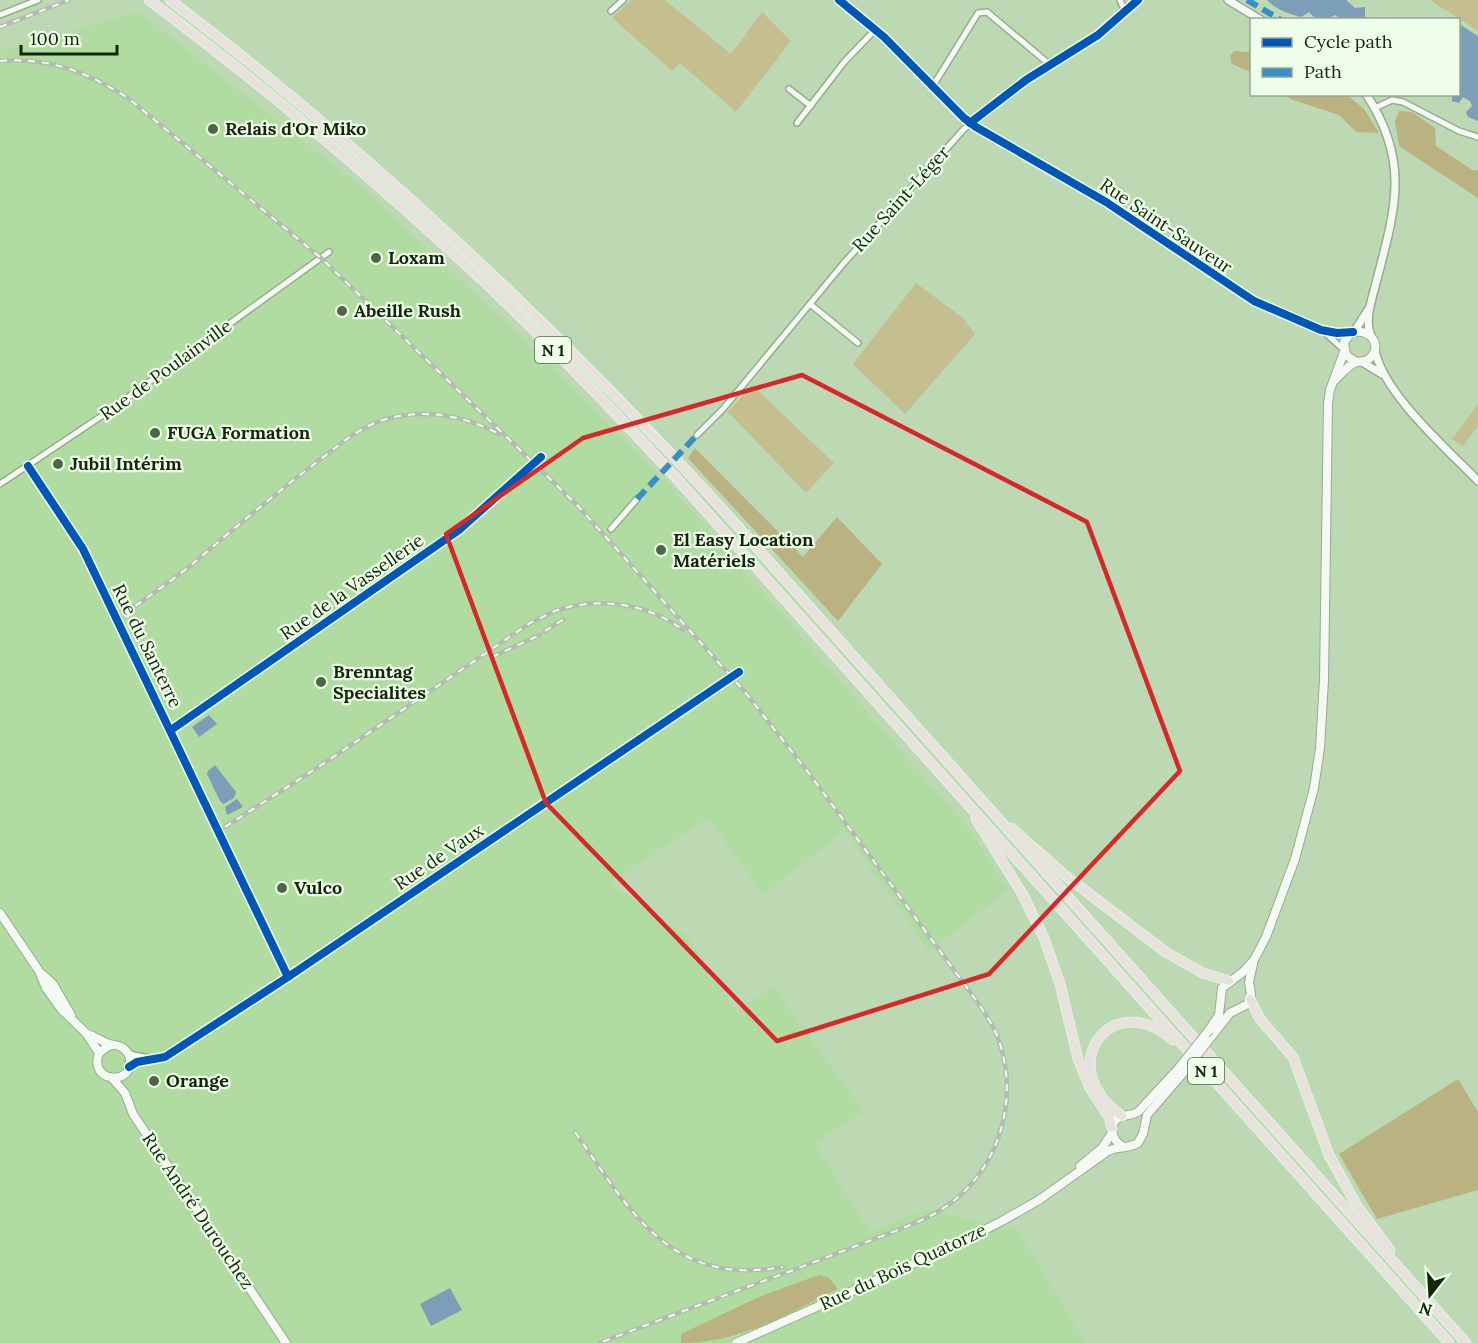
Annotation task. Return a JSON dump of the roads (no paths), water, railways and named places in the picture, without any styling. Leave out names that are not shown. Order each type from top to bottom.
[{"type":"highway","name":"N 1","points":[[149,0],[266,92],[359,170],[479,277],[624,421],[1449,1343]]},
{"type":"highway","name":"N 1","points":[[170,0],[269,78],[363,157],[474,256],[534,313],[674,456],[1466,1343]]},
{"type":"highway","points":[[963,799],[1007,867],[1035,917],[1060,984],[1082,1071],[1111,1121],[1112,1130]]},
{"type":"highway","points":[[998,820],[1021,836],[1067,877],[1167,953],[1203,973],[1232,980]]},
{"type":"highway","points":[[1250,994],[1260,1019],[1293,1057],[1329,1155],[1357,1206],[1424,1295]]},
{"type":"highway","points":[[1127,1116],[1107,1104],[1098,1091],[1090,1070],[1090,1052],[1095,1042],[1111,1027],[1133,1023],[1154,1027],[1166,1034],[1200,1064]]},
{"type":"main road","points":[[1254,960],[1222,988],[1219,1015],[1181,1071],[1147,1115],[1142,1139],[1133,1146],[1122,1146],[1114,1139],[1112,1130],[1116,1120],[1144,1106],[1181,1071],[1223,1020],[1234,1010],[1244,1007],[1250,994],[1249,981],[1254,960],[1278,908],[1311,803],[1318,762],[1325,659],[1329,397],[1333,383],[1344,351],[1345,339],[1353,332],[1362,331],[1371,336],[1375,343],[1375,351],[1369,359],[1359,362],[1333,383]]},
{"type":"main road","points":[[1344,351],[1348,358],[1359,362]]},
{"type":"main road","points":[[0,913],[39,971],[53,984],[75,1021],[99,1053]]},
{"type":"main road","points":[[1232,980],[1244,982],[1250,994]]},
{"type":"main road","points":[[1222,1002],[1227,1008],[1234,1010]]},
{"type":"main road","points":[[86,1033],[122,1047],[128,1054],[125,1093]]},
{"type":"main road","points":[[113,1045],[99,1053],[97,1061],[99,1069],[103,1074],[112,1078],[117,1078],[128,1070]]},
{"type":"main road","name":"Rue André Durouchez","points":[[112,1078],[125,1093],[133,1114],[286,1343]]},
{"type":"main road","points":[[1127,1116],[1139,1120],[1143,1128]]},
{"type":"main road","name":"Rue du Bois Quatorze","points":[[736,1343],[969,1238],[1039,1200],[1102,1148],[1112,1130]]},
{"type":"main road","name":"Rue du Bois Quatorze","points":[[1065,1180],[1108,1151],[1122,1146]]},
{"type":"street","points":[[0,15],[38,0]]},
{"type":"street","points":[[612,11],[623,0]]},
{"type":"street","name":"Rue Saint-Sauveur","points":[[839,0],[875,30],[970,123],[1106,202],[1244,296],[1322,330],[1337,333],[1353,332]]},
{"type":"street","points":[[1120,0],[1125,11]]},
{"type":"street","name":"Rue Saint-Léger","points":[[697,435],[723,409],[843,264],[970,123],[1049,64],[1098,35],[1138,0]]},
{"type":"street","points":[[1228,0],[1258,18]]},
{"type":"street","points":[[933,86],[978,13],[983,12],[987,12],[1049,64]]},
{"type":"street","points":[[797,123],[845,61],[875,30]]},
{"type":"street","points":[[789,89],[811,106]]},
{"type":"street","points":[[1367,96],[1388,136],[1393,155],[1396,188],[1393,218],[1369,308],[1371,336]]},
{"type":"street","points":[[1375,108],[1392,100],[1404,102],[1459,131],[1478,137]]},
{"type":"street","name":"Rue de Poulainville","points":[[0,484],[106,413],[329,252]]},
{"type":"street","points":[[810,304],[858,343]]},
{"type":"street","points":[[1353,332],[1369,308]]},
{"type":"street","name":"Rue Saint-Sauveur","points":[[1322,330],[1344,351]]},
{"type":"street","points":[[1375,351],[1384,375],[1407,405],[1478,481]]},
{"type":"street","points":[[1359,362],[1384,375]]},
{"type":"street","name":"Rue de la Vassellerie","points":[[171,730],[459,530],[541,457]]},
{"type":"street","name":"Rue du Santerre","points":[[28,466],[83,549],[288,977]]},
{"type":"street","points":[[611,529],[637,498]]},
{"type":"street","name":"Rue de Vaux","points":[[128,1070],[151,1059],[165,1056],[288,977],[739,672]]},
{"type":"street","points":[[128,1054],[151,1059]]},
{"type":"water","points":[[1267,0],[1346,0],[1355,8],[1365,7],[1365,17],[1370,18],[1340,18],[1335,15],[1330,18],[1315,18],[1309,12],[1301,17],[1274,6]]},
{"type":"water","points":[[1460,25],[1478,36],[1478,121],[1468,117],[1466,112],[1472,106],[1470,101],[1463,97],[1459,103],[1452,101],[1452,96],[1460,96]]},
{"type":"water","points":[[209,715],[217,724],[199,737],[192,727]]},
{"type":"water","points":[[215,765],[236,792],[234,798],[223,804],[207,774]]},
{"type":"water","points":[[237,799],[243,807],[227,815],[225,807]]},
{"type":"water","points":[[450,1288],[462,1310],[431,1326],[420,1304]]},
{"type":"railway","points":[[0,27],[69,0]]},
{"type":"railway","points":[[0,61],[35,61],[67,68],[98,81],[128,98],[321,258],[577,505],[745,692],[808,772],[968,989],[994,1029],[1005,1068],[1007,1092],[1004,1116],[998,1138],[988,1160],[959,1197],[939,1211],[906,1227],[599,1343]]},
{"type":"railway","points":[[124,614],[182,572],[340,444],[379,421],[404,415],[433,414],[460,419],[499,434]]},
{"type":"railway","points":[[225,827],[326,762],[530,623],[553,612],[576,605],[624,605],[655,614],[683,630]]},
{"type":"railway","points":[[545,631],[564,619]]},
{"type":"railway","points":[[492,657],[540,635]]},
{"type":"railway","points":[[575,1132],[615,1190],[636,1215],[658,1237],[682,1254],[711,1266],[744,1270],[783,1267]]},
{"type":"place","name":"Relais d'Or Miko","points":[[213,129]]},
{"type":"place","name":"Loxam","points":[[376,258]]},
{"type":"place","name":"Abeille Rush","points":[[342,311]]},
{"type":"place","name":"FUGA Formation","points":[[155,433]]},
{"type":"place","name":"Jubil Intérim","points":[[58,464]]},
{"type":"place","name":"El Easy Location Matériels","points":[[661,550]]},
{"type":"place","name":"Brenntag Specialites","points":[[321,682]]},
{"type":"place","name":"Vulco","points":[[282,888]]},
{"type":"place","name":"Orange","points":[[154,1081]]}]
